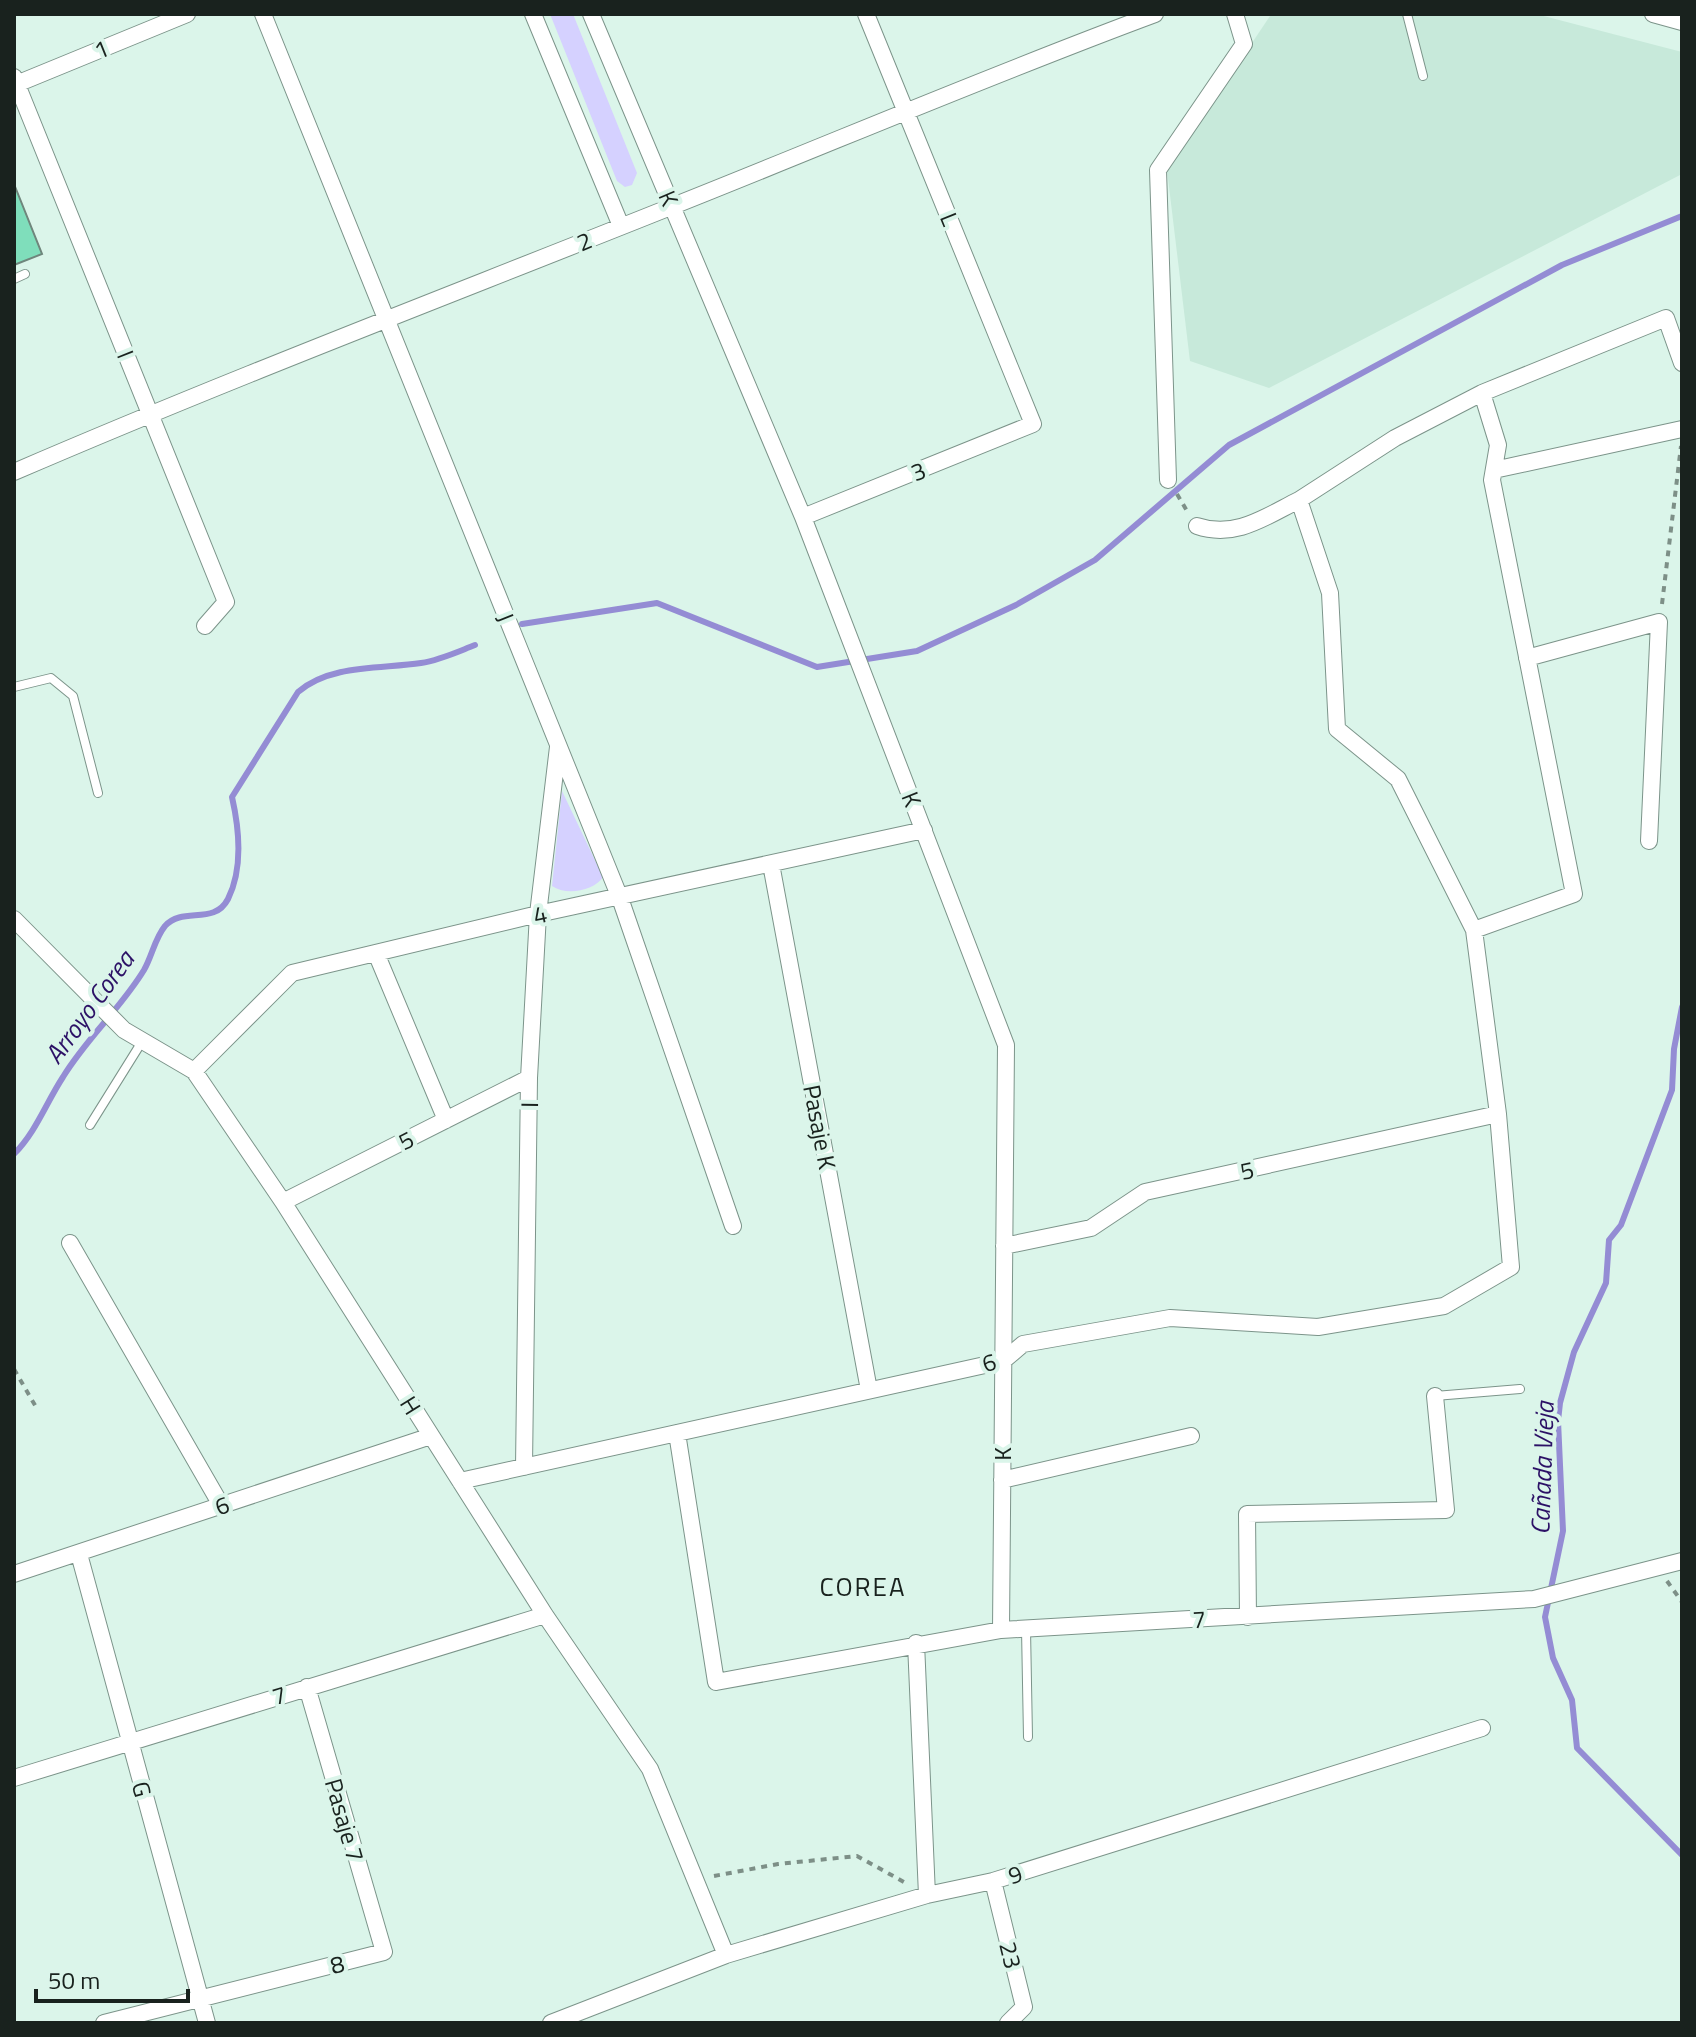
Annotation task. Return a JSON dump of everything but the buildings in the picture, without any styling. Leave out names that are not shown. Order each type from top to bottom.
[{"type":"street","name":"1","points":[[15,82],[187,14]]},
{"type":"street","name":"J","points":[[263,14],[620,898],[733,1226]]},
{"type":"street","points":[[533,14],[621,226]]},
{"type":"street","name":"K","points":[[591,14],[803,517],[1006,1045],[1001,1630]]},
{"type":"street","name":"L","points":[[866,14],[1033,424]]},
{"type":"street","name":"2","points":[[14,472],[150,413],[673,206],[1128,19],[1155,14]]},
{"type":"street","points":[[1168,480],[1158,170],[1244,44],[1235,14]]},
{"type":"street","points":[[1653,14],[1682,22]]},
{"type":"street","name":"I","points":[[15,82],[226,602],[205,626]]},
{"type":"street","points":[[1197,526],[1217,533],[1238,530],[1299,500],[1395,438],[1482,393],[1666,318],[1682,363]]},
{"type":"street","points":[[1474,930],[1574,894],[1492,480],[1498,445],[1482,393]]},
{"type":"street","name":"3","points":[[803,517],[1033,424]]},
{"type":"street","points":[[1494,470],[1682,429]]},
{"type":"street","points":[[1299,500],[1330,593],[1337,729],[1398,779],[1474,930],[1498,1114]]},
{"type":"street","points":[[1527,658],[1659,622],[1649,841]]},
{"type":"street","name":"I","points":[[524,1467],[529,1078],[538,914],[558,745]]},
{"type":"street","name":"4","points":[[194,1071],[292,973],[538,914],[924,830]]},
{"type":"street","name":"Pasaje K","points":[[771,864],[869,1390]]},
{"type":"street","name":"H","points":[[14,919],[124,1030],[194,1071],[283,1202],[545,1615],[650,1769],[726,1955]]},
{"type":"street","points":[[376,953],[446,1120]]},
{"type":"street","name":"5","points":[[283,1202],[529,1078]]},
{"type":"street","name":"5","points":[[1004,1246],[1091,1228],[1145,1192],[1498,1114]]},
{"type":"street","name":"6","points":[[460,1481],[1003,1361],[1023,1344],[1170,1318],[1318,1327],[1444,1306],[1511,1267],[1498,1114]]},
{"type":"street","points":[[70,1243],[221,1505]]},
{"type":"street","points":[[1248,1617],[1247,1514],[1446,1510],[1435,1396]]},
{"type":"street","name":"7","points":[[677,1433],[716,1682],[916,1643],[1001,1630],[1534,1599],[1682,1561]]},
{"type":"street","name":"6","points":[[14,1574],[431,1436]]},
{"type":"street","points":[[1002,1480],[1191,1436]]},
{"type":"street","name":"G","points":[[79,1554],[207,2023]]},
{"type":"street","name":"7","points":[[14,1778],[545,1615]]},
{"type":"street","points":[[916,1643],[927,1895]]},
{"type":"street","name":"Pasaje 7","points":[[307,1687],[384,1952]]},
{"type":"street","name":"9","points":[[551,2023],[726,1955],[927,1895],[993,1881],[1482,1728]]},
{"type":"street","name":"23","points":[[993,1881],[1024,2007],[1008,2023]]},
{"type":"street","name":"8","points":[[104,2023],[384,1952]]},
{"type":"lane","points":[[1407,14],[1423,76]]},
{"type":"lane","points":[[14,279],[25,274]]},
{"type":"lane","points":[[14,687],[51,678],[73,696],[98,793]]},
{"type":"lane","points":[[90,1125],[144,1040]]},
{"type":"lane","points":[[1435,1396],[1520,1389]]},
{"type":"lane","points":[[1026,1629],[1028,1737]]},
{"type":"path","points":[[1659,622],[1682,440]]},
{"type":"path","points":[[1168,480],[1197,526]]},
{"type":"path","points":[[14,1369],[36,1407]]},
{"type":"path","points":[[695,1879],[778,1864],[857,1856],[927,1895]]},
{"type":"shaded area","points":[[550,14],[573,14],[637,173],[632,185],[625,187],[617,181]]},
{"type":"shaded area","points":[[1536,14],[1682,52],[1682,174],[1269,388],[1190,361],[1167,170],[1270,16]]},
{"type":"shaded area","points":[[562,791],[603,877],[593,886],[579,890],[565,891],[552,886]]},
{"type":"waterway","points":[[522,624],[657,603],[817,667],[917,651],[1016,605],[1095,560],[1229,445],[1562,265],[1682,216]]},
{"type":"waterway","name":"Arroyo Corea","points":[[14,1154],[35,1127],[72,1063],[135,984],[165,926],[180,917],[215,912],[228,899],[238,862],[232,797],[298,692],[325,676],[357,669],[428,662],[475,645]]},
{"type":"waterway","name":"Cañada Vieja","points":[[1682,1007],[1674,1049],[1672,1090],[1621,1225],[1609,1240],[1606,1283],[1574,1352],[1560,1403],[1558,1421],[1563,1531],[1545,1617],[1553,1658],[1572,1700],[1577,1748],[1682,1855]]},
{"type":"district","name":"COREA","points":[[863,1586]]}]
